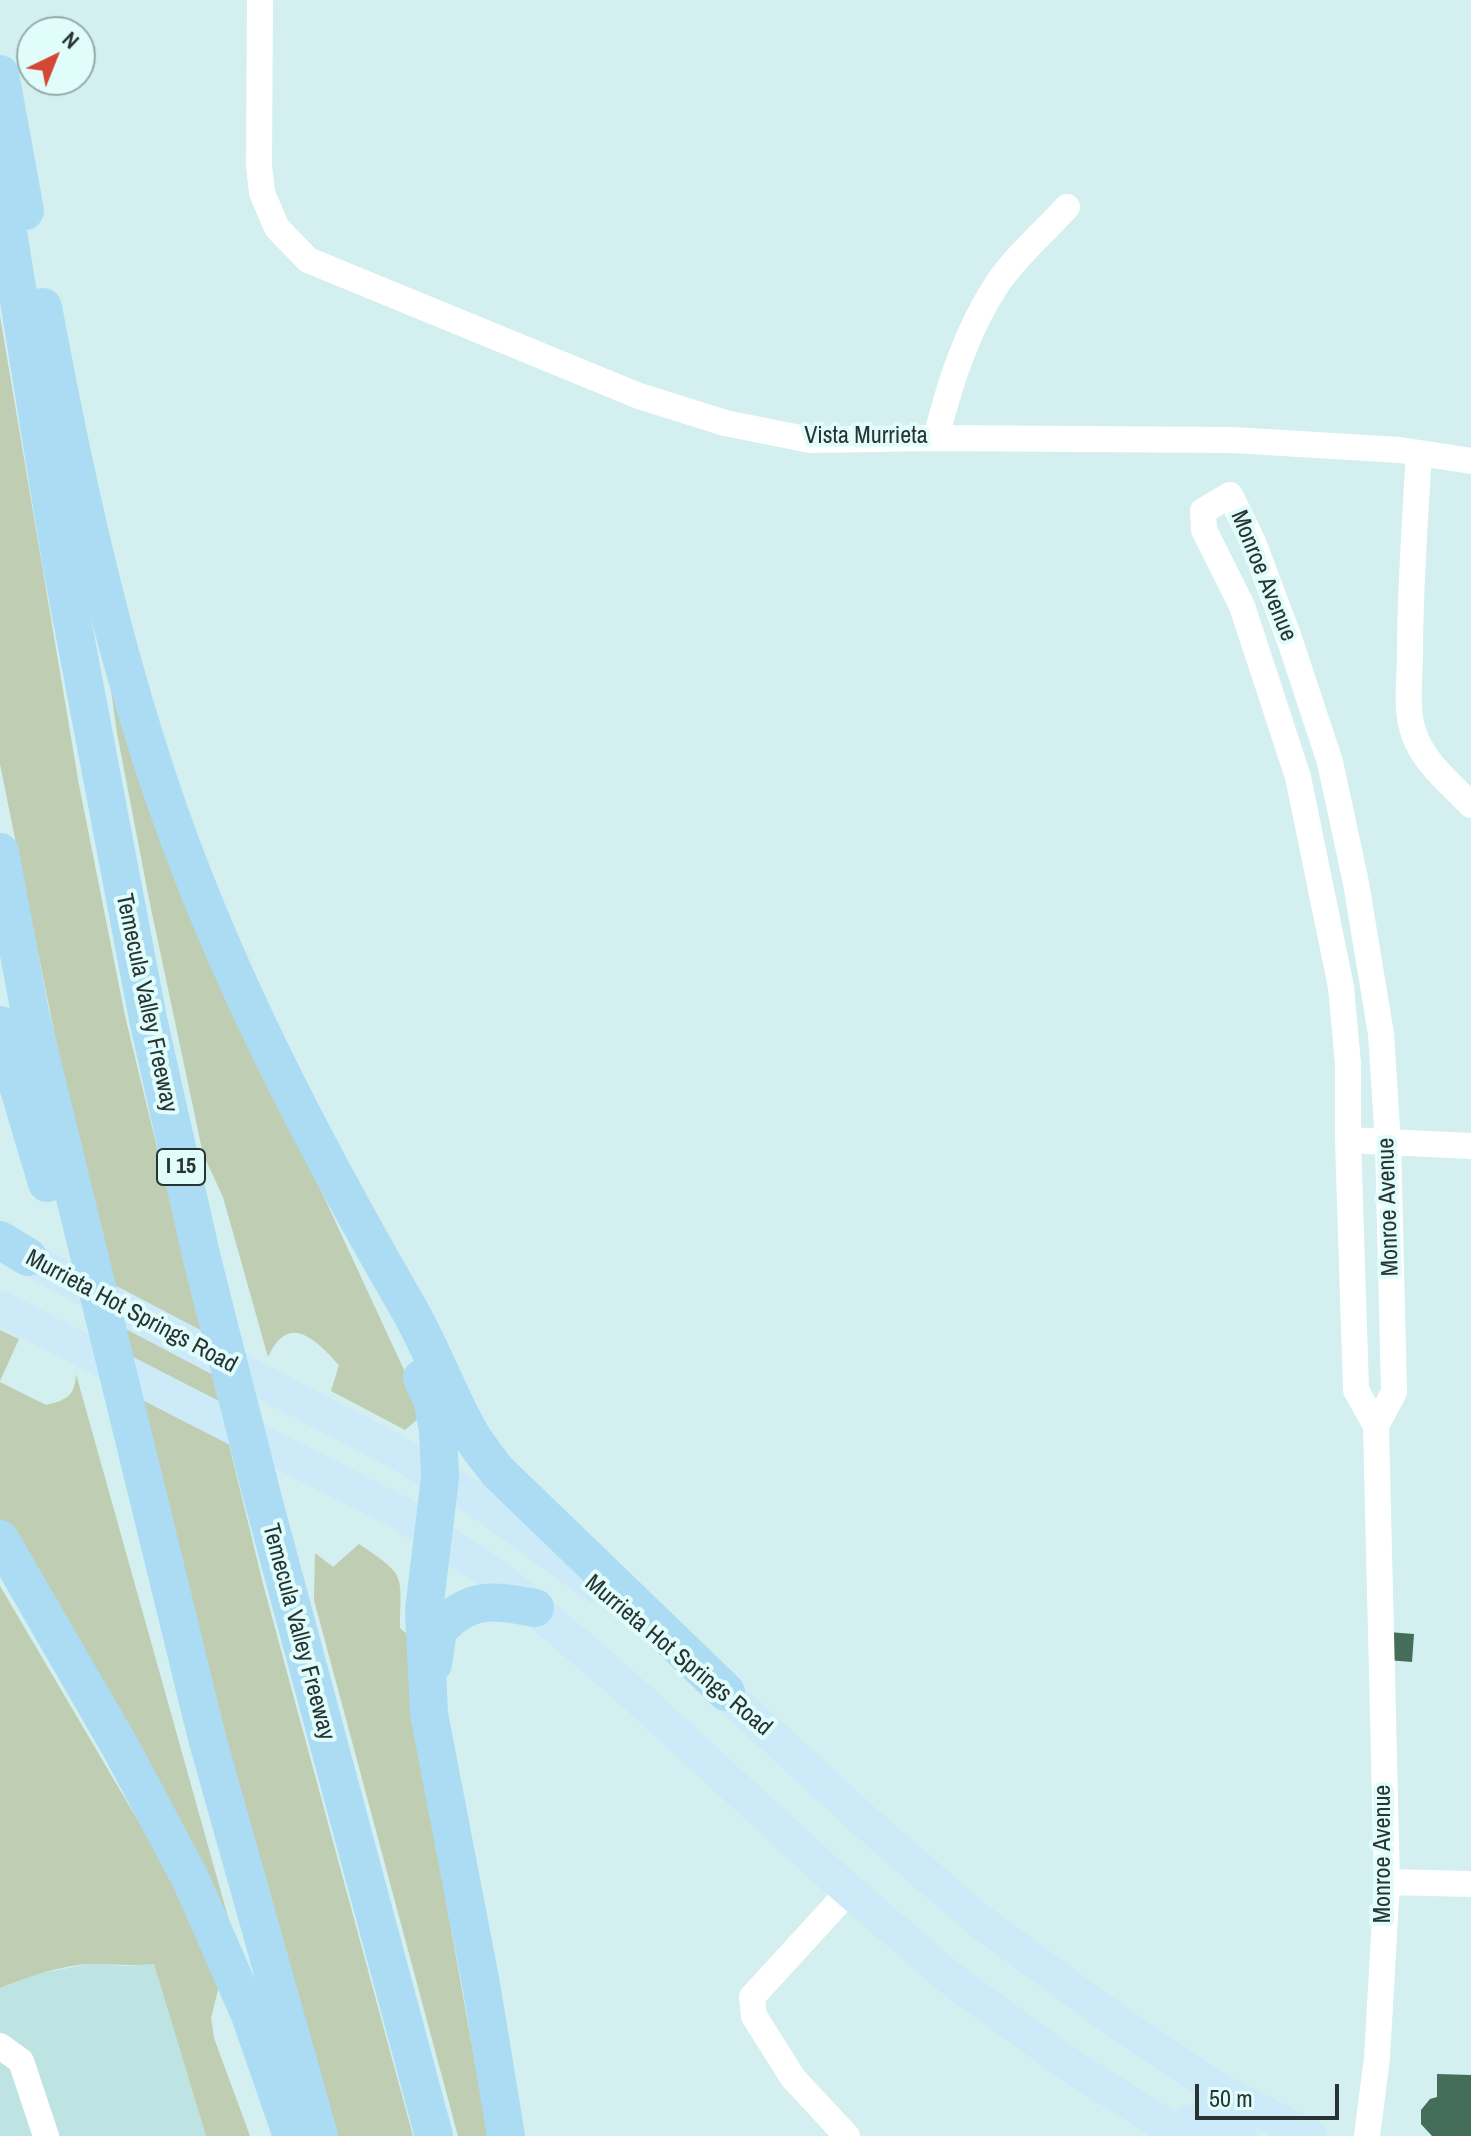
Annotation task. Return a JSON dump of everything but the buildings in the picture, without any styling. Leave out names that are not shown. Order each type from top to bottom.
[{"type":"highway","points":[[0,74],[86,523],[129,684],[161,787],[209,912],[267,1042],[338,1186],[432,1399],[438,1430],[440,1478],[424,1610],[429,1714],[481,1984],[506,2136]]},
{"type":"highway","name":"Temecula Valley Freeway","points":[[0,182],[61,562],[148,1019],[202,1259],[264,1503],[434,2136]]},
{"type":"highway","points":[[0,852],[30,1013],[207,1738]]},
{"type":"highway","points":[[0,1025],[319,2136]]},
{"type":"highway","points":[[338,1186],[412,1315],[472,1436],[497,1471],[726,1692]]},
{"type":"highway","points":[[0,1539],[122,1750],[191,1880],[250,2015],[292,2136]]},
{"type":"highway","points":[[429,1714],[438,1630],[450,1617],[465,1606],[485,1602],[535,1608]]},
{"type":"main road","name":"Murrieta Hot Springs Road","points":[[9,1247],[440,1478],[540,1543],[634,1614],[726,1692],[870,1826],[981,1922],[1112,2018],[1217,2089],[1309,2136]]},
{"type":"main road","points":[[13,1315],[435,1533],[498,1577],[535,1608],[951,1979],[1074,2068],[1178,2133],[1203,2117],[1240,2136]]},
{"type":"street","name":"Vista Murrieta","points":[[260,0],[259,165],[262,193],[277,228],[308,260],[625,391],[725,423],[810,440],[1233,440],[1419,453],[1471,461]]},
{"type":"street","points":[[936,438],[950,383],[971,330],[999,282],[1067,207]]},
{"type":"street","points":[[1419,453],[1410,594],[1409,711],[1414,733],[1424,753],[1471,805]]},
{"type":"street","name":"Monroe Avenue","points":[[1367,2136],[1377,2058],[1387,1882],[1376,1426],[1356,1390],[1348,1064],[1341,987],[1298,777],[1242,606],[1204,530],[1203,511],[1230,495],[1253,542],[1289,638],[1330,762],[1356,883],[1381,1034],[1388,1144],[1394,1392],[1376,1426]]},
{"type":"street","points":[[1348,1140],[1471,1146]]},
{"type":"street","points":[[1387,1882],[1471,1884]]},
{"type":"street","points":[[847,2136],[793,2078],[754,2016],[752,1997],[849,1891]]},
{"type":"street","points":[[0,2046],[21,2061],[46,2136]]},
{"type":"shaded area","points":[[90,1964],[154,1964],[206,2136],[0,2136],[0,1988],[32,1975]]},
{"type":"green space","points":[[0,316],[79,785],[125,1016],[263,1584],[413,2136],[333,2136],[179,1566],[58,1051],[0,764]]},
{"type":"green space","points":[[111,690],[273,1087],[417,1398],[419,1418],[405,1430],[331,1391],[339,1365],[303,1334],[285,1335],[268,1357],[223,1197],[203,1154],[149,899]]},
{"type":"green space","points":[[0,1330],[19,1339],[0,1381]]},
{"type":"green space","points":[[76,1374],[233,1935],[0,1526],[0,1382],[46,1405],[72,1392]]},
{"type":"green space","points":[[359,1544],[393,1570],[400,1585],[400,1628],[409,1636],[431,1817],[488,2136],[458,2136],[314,1600],[315,1553],[333,1567]]},
{"type":"green space","points":[[0,1586],[170,1875],[219,1986],[211,2018],[214,2038],[250,2136],[206,2136],[154,1964],[68,1967],[0,1988]]}]
